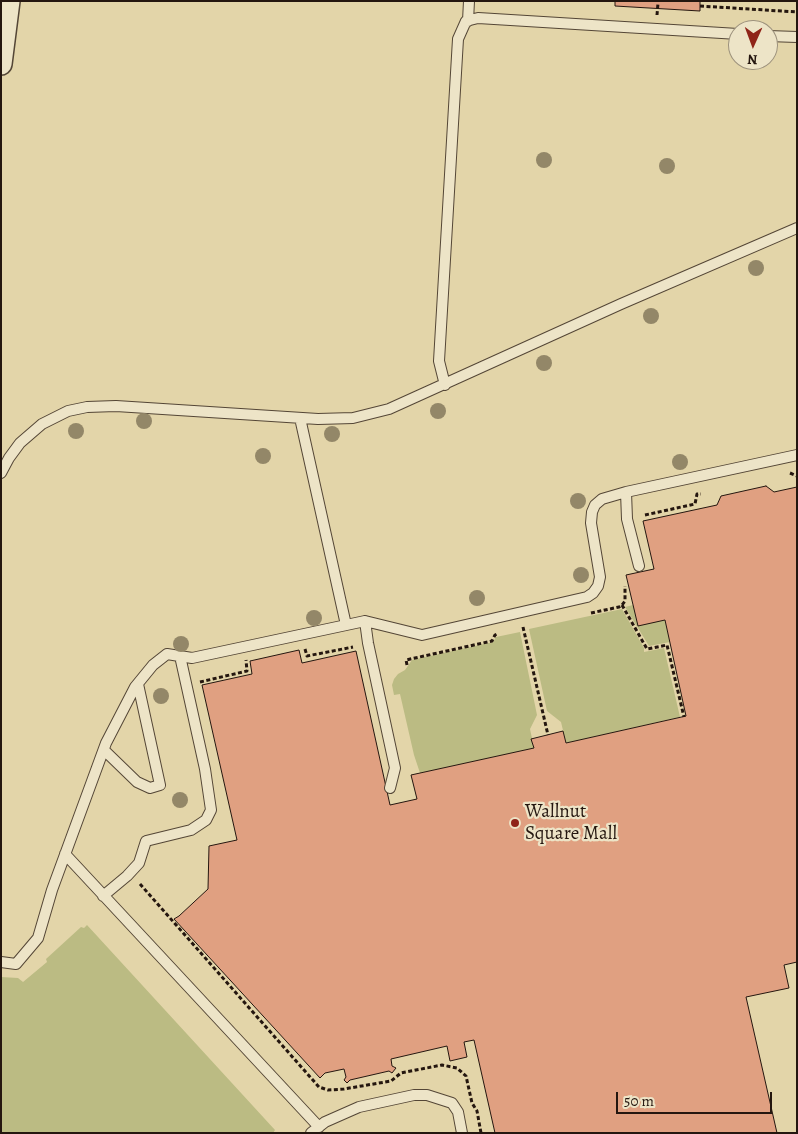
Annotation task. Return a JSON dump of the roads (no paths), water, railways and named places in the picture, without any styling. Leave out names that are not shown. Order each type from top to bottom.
[{"type":"street","points":[[1,64],[8,1]]},
{"type":"lane","points":[[468,21],[469,1]]},
{"type":"lane","points":[[445,384],[439,362],[458,39],[466,22],[478,18],[728,33]]},
{"type":"lane","points":[[778,36],[797,37]]},
{"type":"lane","points":[[1,473],[20,443],[42,424],[68,411],[87,407],[116,406],[318,419],[353,418],[389,409],[621,304],[797,228]]},
{"type":"lane","points":[[300,418],[346,625]]},
{"type":"lane","points":[[1,962],[16,964],[38,938],[52,890],[104,750],[138,684],[152,665],[167,654],[192,658],[365,621],[422,635],[586,597],[593,593],[600,576],[591,523],[595,505],[602,499],[626,492],[797,455]]},
{"type":"lane","points":[[626,492],[627,519],[639,566]]},
{"type":"lane","points":[[365,621],[395,768],[390,788]]},
{"type":"lane","points":[[103,896],[139,863],[146,841],[191,830],[206,820],[211,810],[205,769],[180,656]]},
{"type":"lane","points":[[104,750],[137,782],[150,788],[160,786],[138,684]]},
{"type":"lane","points":[[65,854],[315,1130],[325,1122],[359,1107],[414,1095],[427,1095],[452,1103],[458,1112],[462,1133]]},
{"type":"place","name":"Wallnut Square Mall","points":[[515,823]]}]
